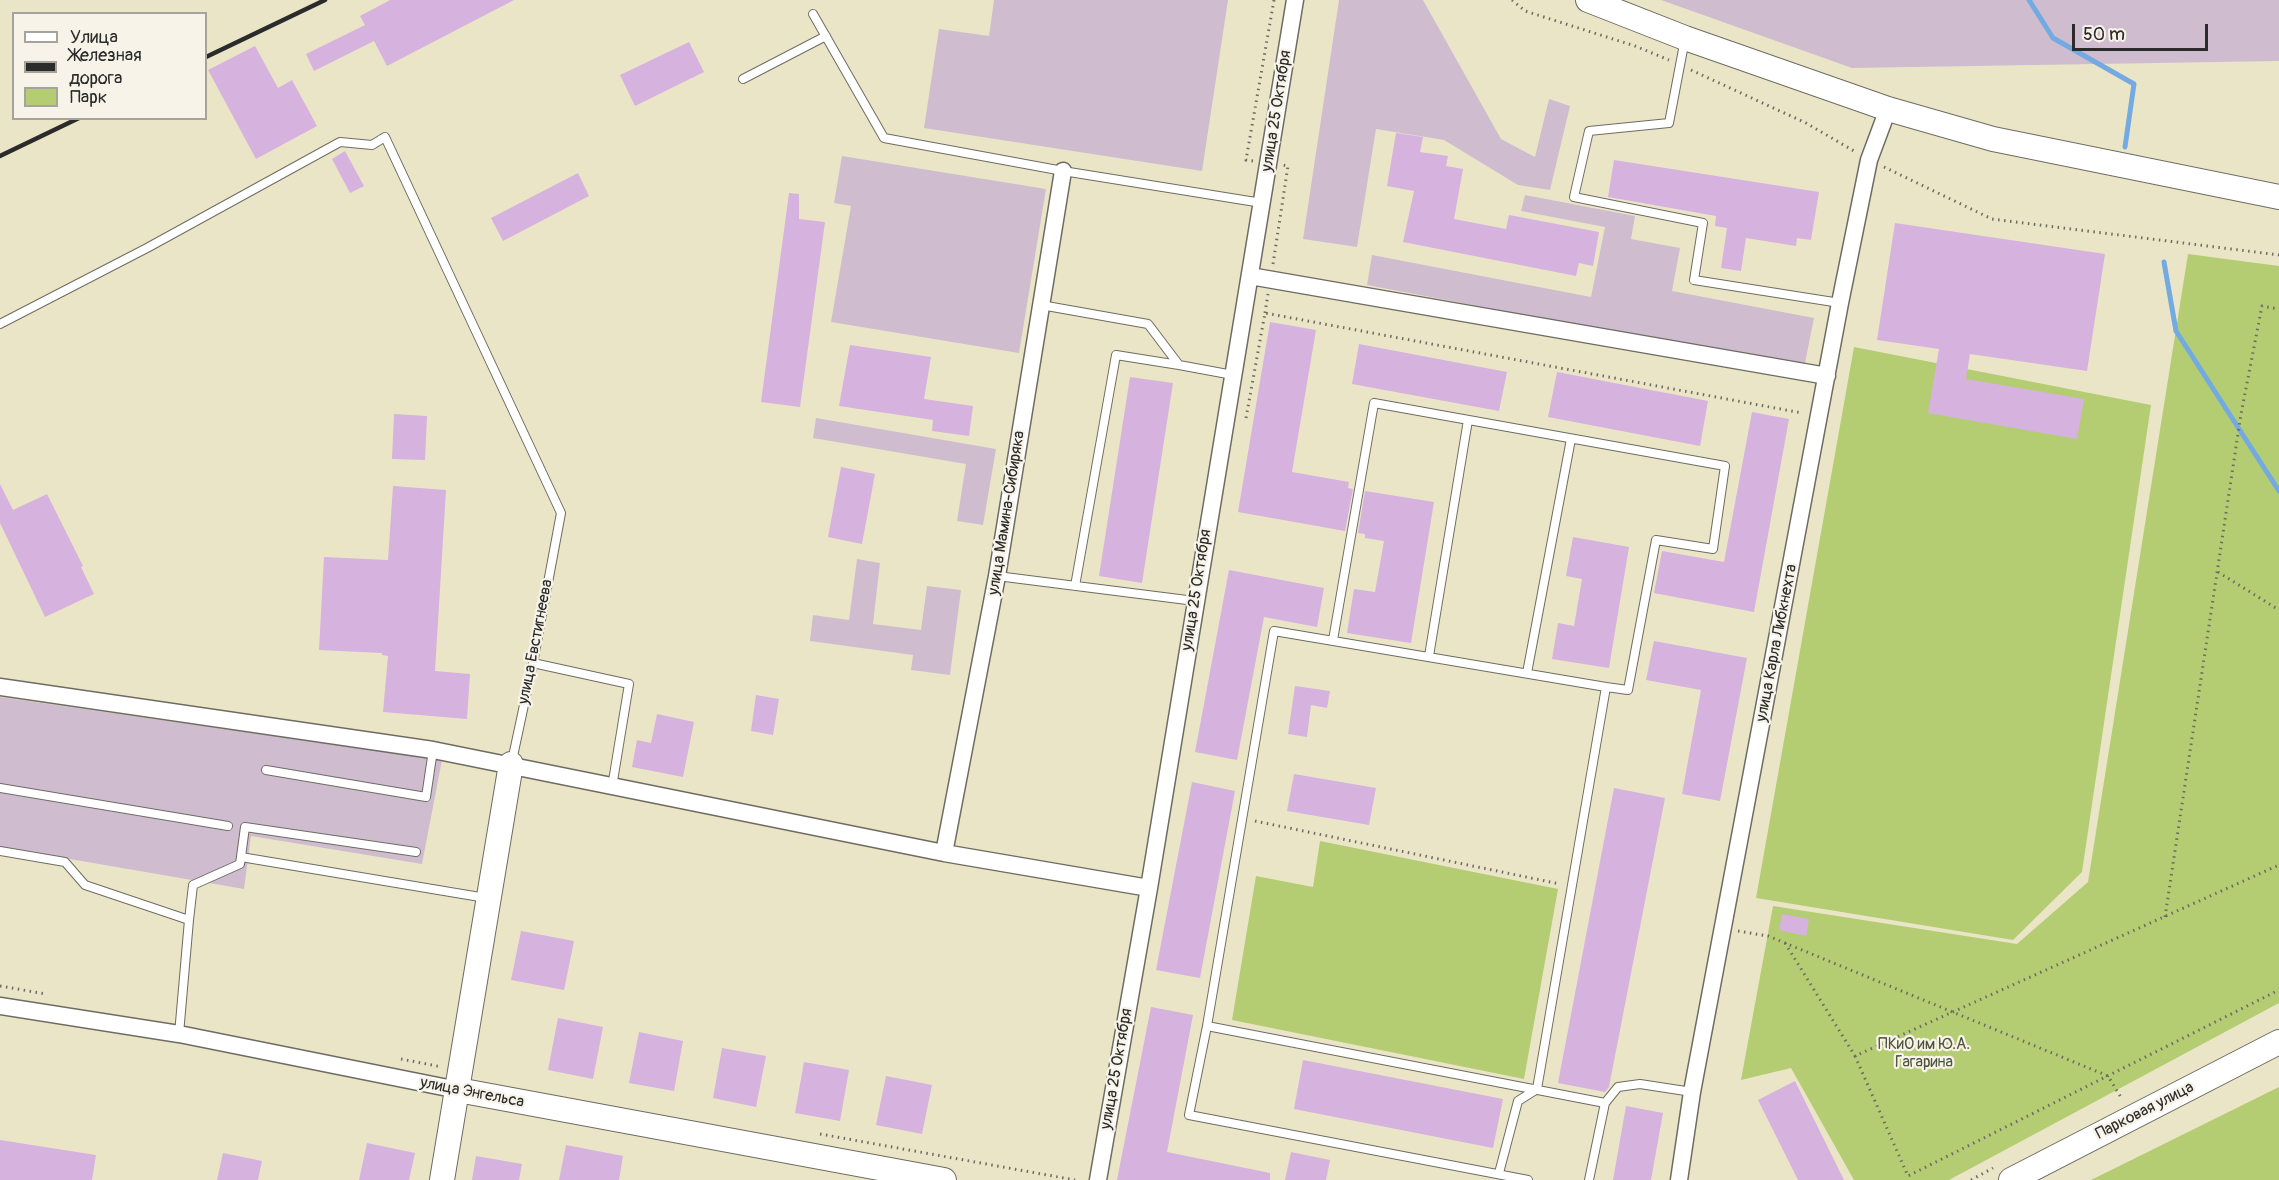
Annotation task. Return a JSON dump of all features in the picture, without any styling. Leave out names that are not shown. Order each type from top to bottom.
[{"type":"street","name":"улица 25 Октября","points":[[1098,1180],[1149,888],[1295,0]]},
{"type":"street","points":[[1588,0],[1685,38],[1888,109],[1993,139],[2279,197]]},
{"type":"street","name":"улица Карла Либкнехта","points":[[1679,1180],[1692,1092],[1840,303],[1869,160],[1888,109]]},
{"type":"street","name":"улица Мамина-Сибиряка","points":[[944,853],[997,576],[1063,171]]},
{"type":"street","points":[[1250,276],[1827,376]]},
{"type":"street","points":[[0,687],[433,750],[512,764],[612,787],[944,853],[1149,888]]},
{"type":"street","name":"улица Евстигнеева","points":[[442,1180],[512,764]]},
{"type":"street","name":"улица Энгельса","points":[[0,1006],[179,1034],[458,1090],[944,1180]]},
{"type":"street","name":"Парковая улица","points":[[2011,1180],[2279,1042]]},
{"type":"lane","points":[[813,14],[884,138],[1063,171],[1262,203]]},
{"type":"lane","points":[[743,79],[826,36]]},
{"type":"lane","points":[[1685,38],[1682,66],[1669,123],[1589,131],[1574,197],[1703,223],[1695,280],[1840,303]]},
{"type":"lane","name":"улица Евстигнеева","points":[[0,324],[147,248],[340,142],[372,145],[385,137],[561,513],[512,764]]},
{"type":"lane","points":[[1041,305],[1148,324],[1179,365]]},
{"type":"lane","points":[[1075,586],[1116,355],[1233,375]]},
{"type":"lane","points":[[1333,640],[1374,403],[1725,466],[1713,549],[1656,540],[1628,690],[1274,631],[1189,1114],[1528,1180]]},
{"type":"lane","points":[[1429,656],[1468,420]]},
{"type":"lane","points":[[1527,673],[1571,439]]},
{"type":"lane","points":[[997,576],[1195,601]]},
{"type":"lane","points":[[533,663],[629,684],[612,787]]},
{"type":"lane","points":[[1499,1173],[1518,1101],[1537,1089],[1606,687]]},
{"type":"lane","points":[[266,770],[426,797],[433,750]]},
{"type":"lane","points":[[0,788],[228,826]]},
{"type":"lane","points":[[179,1034],[193,885],[240,864],[245,827],[416,852]]},
{"type":"lane","points":[[0,851],[65,862],[85,885],[189,920]]},
{"type":"lane","points":[[241,857],[489,899]]},
{"type":"lane","points":[[1206,1026],[1605,1103]]},
{"type":"lane","points":[[1589,1180],[1605,1103],[1618,1088],[1640,1084],[1692,1092]]},
{"type":"path","points":[[2165,917],[2241,414],[2262,306],[2279,309]]},
{"type":"path","points":[[2218,572],[2279,610]]},
{"type":"path","points":[[1242,818],[1572,886]]},
{"type":"path","points":[[1855,1056],[2279,865]]},
{"type":"path","points":[[1723,929],[1768,936],[2108,1076],[2123,1101]]},
{"type":"path","points":[[1785,943],[1855,1056],[1908,1176],[2279,990]]},
{"type":"shaded area","points":[[994,0],[1228,0],[1202,171],[924,128],[939,29],[989,36]]},
{"type":"shaded area","points":[[1339,0],[1423,0],[1501,139],[1535,157],[1549,99],[1570,106],[1550,190],[1518,185],[1444,140],[1376,129],[1357,247],[1303,239]]},
{"type":"shaded area","points":[[1661,0],[2279,0],[2279,61],[1852,68]]},
{"type":"shaded area","points":[[842,156],[1046,189],[1019,353],[831,322],[851,206],[834,203]]},
{"type":"shaded area","points":[[1525,195],[1635,216],[1631,239],[1680,248],[1672,291],[1814,318],[1804,368],[1367,285],[1372,255],[1591,297],[1605,227],[1521,211]]},
{"type":"shaded area","points":[[816,418],[996,449],[983,525],[957,521],[966,464],[813,438]]},
{"type":"shaded area","points":[[857,559],[880,563],[873,624],[921,630],[927,586],[961,590],[950,675],[911,670],[913,655],[810,641],[813,615],[849,620]]},
{"type":"shaded area","points":[[0,697],[442,760],[422,864],[251,836],[244,889],[0,847]]},
{"type":"green space","name":"ПКиО им Ю.А. Гагарина","points":[[2188,254],[2279,266],[2279,1003],[1949,1180],[1854,1180],[1791,1068],[1741,1080],[1773,906],[2017,944],[2088,882]]},
{"type":"green space","points":[[1854,347],[2151,405],[2082,872],[2013,940],[1756,898]]},
{"type":"green space","points":[[1320,841],[1558,889],[1524,1079],[1232,1020],[1256,876],[1313,887]]},
{"type":"green space","points":[[2279,1087],[2279,1180],[2091,1180]]},
{"type":"building","points":[[390,0],[514,0],[387,66],[374,41],[314,71],[306,54],[365,25],[360,16]]},
{"type":"building","points":[[689,42],[704,72],[635,106],[620,75]]},
{"type":"building","points":[[255,46],[278,88],[292,80],[317,126],[256,159],[208,70]]},
{"type":"building","points":[[1396,133],[1423,137],[1420,152],[1448,156],[1446,166],[1463,169],[1454,219],[1506,229],[1509,215],[1599,232],[1593,266],[1579,263],[1576,276],[1403,242],[1414,191],[1387,186]]},
{"type":"building","points":[[345,151],[364,186],[350,193],[332,159]]},
{"type":"building","points":[[1614,160],[1819,192],[1811,240],[1797,238],[1796,246],[1746,238],[1741,271],[1721,268],[1727,228],[1715,226],[1716,216],[1608,197]]},
{"type":"building","points":[[578,173],[589,196],[503,241],[491,218]]},
{"type":"building","points":[[789,193],[799,194],[799,219],[825,222],[800,407],[761,402]]},
{"type":"building","points":[[1895,223],[2105,254],[2087,371],[1970,354],[1966,379],[2084,399],[2077,439],[1928,413],[1939,349],[1877,340]]},
{"type":"building","points":[[1270,322],[1316,330],[1292,472],[1349,482],[1348,488],[1353,489],[1345,531],[1238,512]]},
{"type":"building","points":[[1359,344],[1507,372],[1499,411],[1352,384]]},
{"type":"building","points":[[850,345],[931,357],[924,399],[973,406],[969,436],[932,431],[933,420],[839,406]]},
{"type":"building","points":[[1557,372],[1708,401],[1700,446],[1548,417]]},
{"type":"building","points":[[1130,377],[1173,383],[1142,583],[1099,576]]},
{"type":"building","points":[[1752,412],[1789,419],[1754,612],[1654,593],[1662,551],[1724,562]]},
{"type":"building","points":[[394,414],[427,416],[425,460],[392,459]]},
{"type":"building","points":[[841,467],[875,474],[862,544],[828,537]]},
{"type":"building","points":[[0,484],[13,510],[47,494],[83,566],[81,567],[94,594],[45,617],[0,523]]},
{"type":"building","points":[[393,486],[446,490],[435,671],[470,674],[467,719],[383,712],[388,656],[382,653],[319,650],[324,557],[388,560]]},
{"type":"building","points":[[1365,491],[1434,502],[1411,643],[1347,633],[1354,589],[1375,592],[1384,541],[1365,538],[1365,534],[1358,533]]},
{"type":"building","points":[[1573,537],[1629,547],[1609,668],[1552,659],[1558,623],[1574,626],[1582,579],[1566,576]]},
{"type":"building","points":[[1229,570],[1324,588],[1317,627],[1264,617],[1237,760],[1195,752]]},
{"type":"building","points":[[1654,641],[1747,658],[1720,801],[1682,794],[1701,690],[1646,680]]},
{"type":"building","points":[[1295,686],[1330,691],[1327,708],[1311,705],[1307,737],[1288,734]]},
{"type":"building","points":[[756,695],[779,699],[773,735],[751,731]]},
{"type":"building","points":[[657,714],[694,722],[683,777],[632,767],[637,740],[651,743]]},
{"type":"building","points":[[1294,774],[1376,788],[1369,825],[1287,811]]},
{"type":"building","points":[[1192,782],[1235,791],[1200,978],[1156,970]]},
{"type":"building","points":[[1614,788],[1665,798],[1609,1087],[1605,1092],[1558,1083]]},
{"type":"building","points":[[1782,914],[1809,919],[1806,936],[1779,930]]},
{"type":"building","points":[[521,931],[574,941],[564,990],[511,980]]},
{"type":"building","points":[[1151,1007],[1193,1015],[1167,1152],[1270,1173],[1270,1180],[1117,1180]]},
{"type":"building","points":[[558,1018],[603,1027],[593,1079],[548,1070]]},
{"type":"building","points":[[639,1032],[683,1041],[674,1091],[629,1083]]},
{"type":"building","points":[[722,1048],[766,1056],[756,1107],[713,1098]]},
{"type":"building","points":[[1303,1060],[1503,1099],[1493,1148],[1294,1109]]},
{"type":"building","points":[[804,1062],[849,1070],[840,1121],[795,1113]]},
{"type":"building","points":[[886,1076],[932,1085],[922,1134],[876,1125]]},
{"type":"building","points":[[1795,1081],[1844,1180],[1798,1180],[1758,1100]]},
{"type":"building","points":[[1626,1106],[1663,1113],[1651,1180],[1613,1180]]},
{"type":"building","points":[[0,1140],[96,1155],[92,1180],[0,1180]]},
{"type":"building","points":[[367,1143],[415,1153],[409,1180],[359,1180]]},
{"type":"building","points":[[566,1145],[623,1156],[619,1180],[559,1180]]},
{"type":"building","points":[[1291,1152],[1330,1160],[1326,1180],[1285,1180]]},
{"type":"building","points":[[223,1153],[262,1161],[258,1180],[217,1180]]},
{"type":"building","points":[[476,1156],[522,1164],[519,1180],[472,1180]]},
{"type":"waterway","points":[[2029,0],[2053,38],[2134,84],[2125,147]]},
{"type":"waterway","points":[[2164,262],[2176,331],[2279,491]]},
{"type":"railway","points":[[207,57],[325,0]]},
{"type":"railway","points":[[0,156],[75,120]]}]
